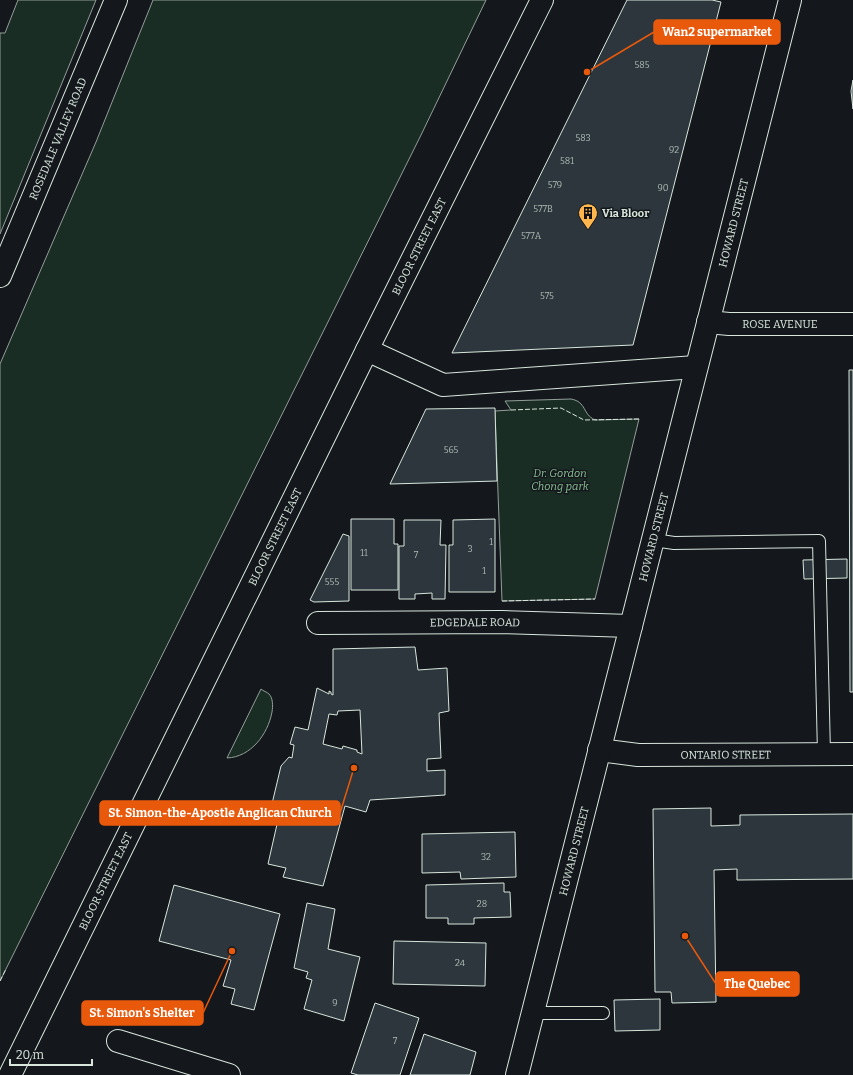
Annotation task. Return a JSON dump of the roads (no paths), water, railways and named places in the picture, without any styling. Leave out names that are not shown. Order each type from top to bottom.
[{"type":"street","name":"ROSEDALE VALLEY ROAD","points":[[0,276],[116,0]]},
{"type":"street","name":"BLOOR STREET EAST","points":[[10,1075],[367,350],[542,0]]},
{"type":"street","name":"HOWARD STREET","points":[[517,1075],[790,0]]},
{"type":"street","name":"ROSE AVENUE","points":[[708,322],[729,324],[853,324]]},
{"type":"street","points":[[367,350],[443,385],[696,367]]},
{"type":"street","name":"EDGEDALE ROAD","points":[[318,623],[502,622],[631,626]]},
{"type":"street","name":"ONTARIO STREET","points":[[599,750],[638,755],[853,754]]},
{"type":"street","points":[[118,1041],[229,1075]]},
{"type":"lane","points":[[654,540],[674,542],[819,541],[824,754]]},
{"type":"lane","points":[[532,1013],[603,1013]]},
{"type":"place","name":"Wan2 supermarket","points":[[587,72]]},
{"type":"place","name":"Via Bloor","points":[[588,230]]},
{"type":"place","name":"St. Simon-the-Apostle Anglican Church","points":[[354,768]]},
{"type":"place","name":"The Quebec","points":[[685,936]]},
{"type":"place","name":"St. Simon's Shelter","points":[[232,951]]},
{"type":"park label","name":"Dr. Gordon Chong park","points":[[560,479]]}]
